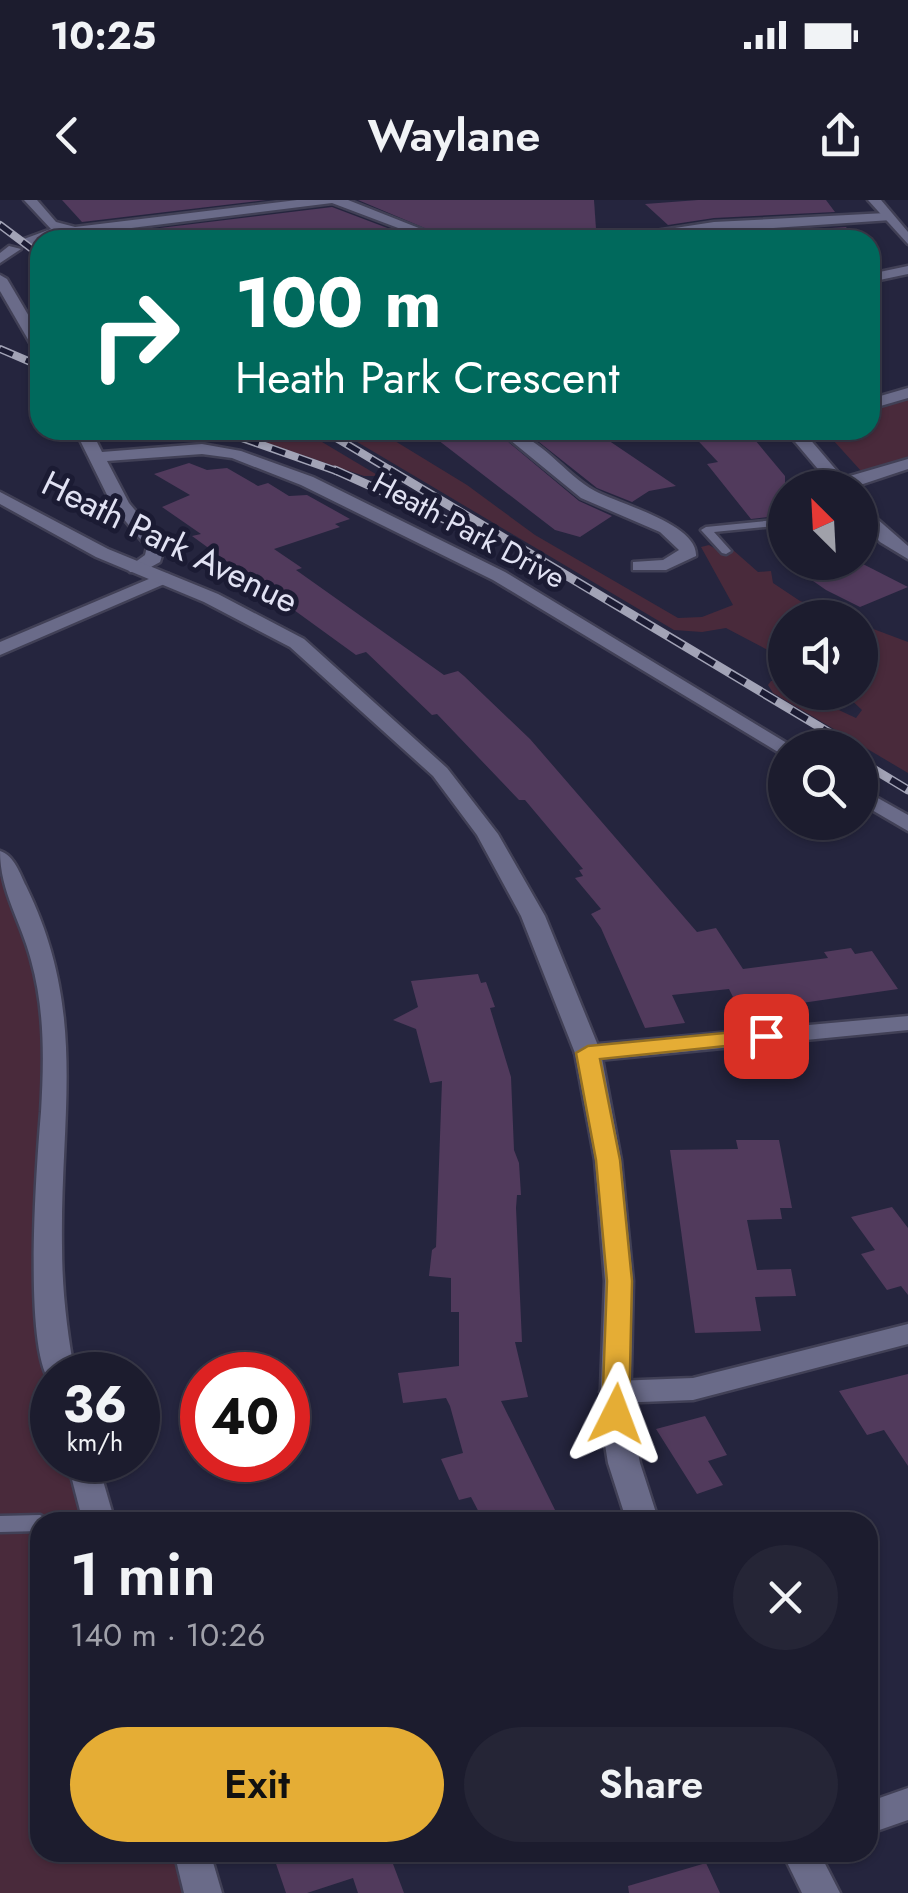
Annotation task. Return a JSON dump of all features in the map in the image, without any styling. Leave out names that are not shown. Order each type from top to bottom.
[{"type":"street","points":[[30,200],[46,220],[63,229],[129,226],[332,200],[414,230]]},
{"type":"street","points":[[874,200],[908,240]]},
{"type":"street","points":[[676,230],[886,217]]},
{"type":"street","points":[[129,226],[136,230]]},
{"type":"street","points":[[0,259],[14,249]]},
{"type":"street","points":[[880,276],[908,270]]},
{"type":"street","points":[[0,280],[30,331]]},
{"type":"street","points":[[880,401],[908,393]]},
{"type":"street","points":[[88,440],[120,505],[156,546],[154,558],[136,568]]},
{"type":"street","points":[[519,440],[587,494],[666,528],[688,549],[687,556],[679,562],[638,566]]},
{"type":"street","points":[[802,440],[828,470]]},
{"type":"street","name":"Heath Park Drive","points":[[97,457],[202,449],[235,454],[307,481],[499,576],[768,738]]},
{"type":"street","points":[[878,474],[908,464]]},
{"type":"street","name":"Heath Park Avenue","points":[[0,497],[72,538],[211,598],[297,644],[440,772],[486,834],[533,916],[588,1053],[608,1160],[620,1281],[620,1350],[615,1392],[624,1463],[639,1512]]},
{"type":"street","points":[[878,530],[908,554]]},
{"type":"street","points":[[0,648],[163,578]]},
{"type":"street","points":[[878,805],[908,824]]},
{"type":"street","points":[[0,858],[38,943],[54,1020],[57,1081],[50,1169],[47,1304],[56,1352]]},
{"type":"street","points":[[588,1053],[908,1022]]},
{"type":"street","points":[[615,1392],[694,1389],[908,1334]]},
{"type":"street","points":[[88,1482],[97,1512]]},
{"type":"street","points":[[878,1814],[908,1804]]},
{"type":"street","points":[[195,1862],[203,1893]]},
{"type":"street","points":[[805,1862],[821,1893]]},
{"type":"lane","points":[[726,551],[706,530],[768,524]]},
{"type":"lane","points":[[0,1524],[30,1524]]},
{"type":"shaded area","points":[[908,398],[908,458],[860,470],[833,440],[880,440],[880,406]]},
{"type":"shaded area","points":[[258,440],[319,440],[379,476],[364,476]]},
{"type":"shaded area","points":[[354,440],[393,440],[467,485],[535,535],[678,618],[702,617],[733,605],[701,547],[709,545],[721,552],[733,550],[758,572],[768,571],[768,580],[798,600],[768,600],[768,650],[726,628],[702,632],[674,630]]},
{"type":"shaded area","points":[[878,631],[908,642],[908,773],[878,755],[878,730],[835,730],[802,710],[839,710],[856,718],[862,710],[878,710]]},
{"type":"shaded area","points":[[0,876],[27,932],[43,1019],[50,1352],[30,1352],[30,1482],[76,1482],[83,1512],[30,1512],[30,1862],[178,1862],[187,1893],[0,1893]]},
{"type":"building","points":[[62,200],[266,200],[82,222]]},
{"type":"building","points":[[358,200],[594,200],[596,229],[429,230]]},
{"type":"building","points":[[826,200],[835,212],[714,218],[668,225],[645,204]]},
{"type":"building","points":[[332,207],[393,230],[143,230]]},
{"type":"building","points":[[846,227],[848,230],[801,230]]},
{"type":"building","points":[[438,440],[506,440],[579,501],[612,516],[580,537],[555,530]]},
{"type":"building","points":[[535,440],[608,440],[676,486],[649,491],[632,502],[597,488]]},
{"type":"building","points":[[697,440],[755,440],[780,470],[768,470],[768,517],[751,519],[707,464],[718,462]]},
{"type":"building","points":[[189,463],[207,470],[227,468],[258,486],[268,483],[289,496],[307,495],[350,519],[335,524],[340,527],[274,549],[302,568],[296,570],[444,675],[458,671],[464,676],[530,739],[697,932],[716,928],[743,969],[828,958],[824,952],[851,948],[855,954],[872,951],[898,989],[788,1005],[737,1005],[729,989],[672,995],[685,1023],[645,1028],[601,928],[591,914],[601,909],[575,878],[583,876],[579,870],[583,869],[525,800],[519,800],[437,714],[432,715],[366,652],[356,655],[192,536],[201,534],[162,507],[190,495],[154,474]]},
{"type":"building","points":[[878,572],[908,587],[877,600],[846,600],[812,580],[878,580]]},
{"type":"building","points":[[478,974],[481,983],[486,982],[495,1007],[490,1008],[511,1077],[514,1150],[519,1163],[521,1195],[517,1195],[516,1208],[522,1342],[515,1342],[528,1397],[501,1401],[556,1512],[479,1512],[471,1497],[459,1500],[441,1459],[463,1453],[446,1398],[403,1403],[398,1373],[459,1366],[459,1312],[451,1312],[451,1278],[429,1276],[432,1250],[436,1247],[442,1081],[430,1083],[416,1029],[393,1020],[418,1007],[411,981]]},
{"type":"building","points":[[736,1140],[779,1140],[792,1208],[780,1208],[782,1219],[747,1220],[757,1270],[791,1269],[796,1296],[755,1297],[761,1331],[695,1333],[670,1150],[738,1149]]},
{"type":"building","points":[[892,1207],[908,1228],[908,1295],[901,1286],[887,1290],[861,1254],[875,1250],[851,1217]]},
{"type":"building","points":[[908,1374],[908,1466],[884,1430],[867,1435],[839,1391]]},
{"type":"building","points":[[705,1416],[727,1455],[708,1461],[723,1485],[697,1494],[656,1429]]},
{"type":"building","points":[[275,1862],[399,1862],[393,1864],[404,1893],[358,1893],[353,1878],[307,1893],[286,1893]]},
{"type":"building","points":[[706,1863],[720,1893],[629,1893],[628,1886]]},
{"type":"railway","points":[[0,225],[30,248]]},
{"type":"railway","points":[[0,349],[30,362]]},
{"type":"railway","points":[[248,440],[341,472]]},
{"type":"railway","points":[[340,440],[395,473]]},
{"type":"railway","points":[[335,470],[341,472]]},
{"type":"railway","points":[[390,470],[825,730]]},
{"type":"railway","points":[[341,472],[455,524]]},
{"type":"railway","points":[[878,772],[908,790]]},
{"type":"route","points":[[616,1414],[620,1281],[608,1160],[588,1053],[766,1036]]}]
